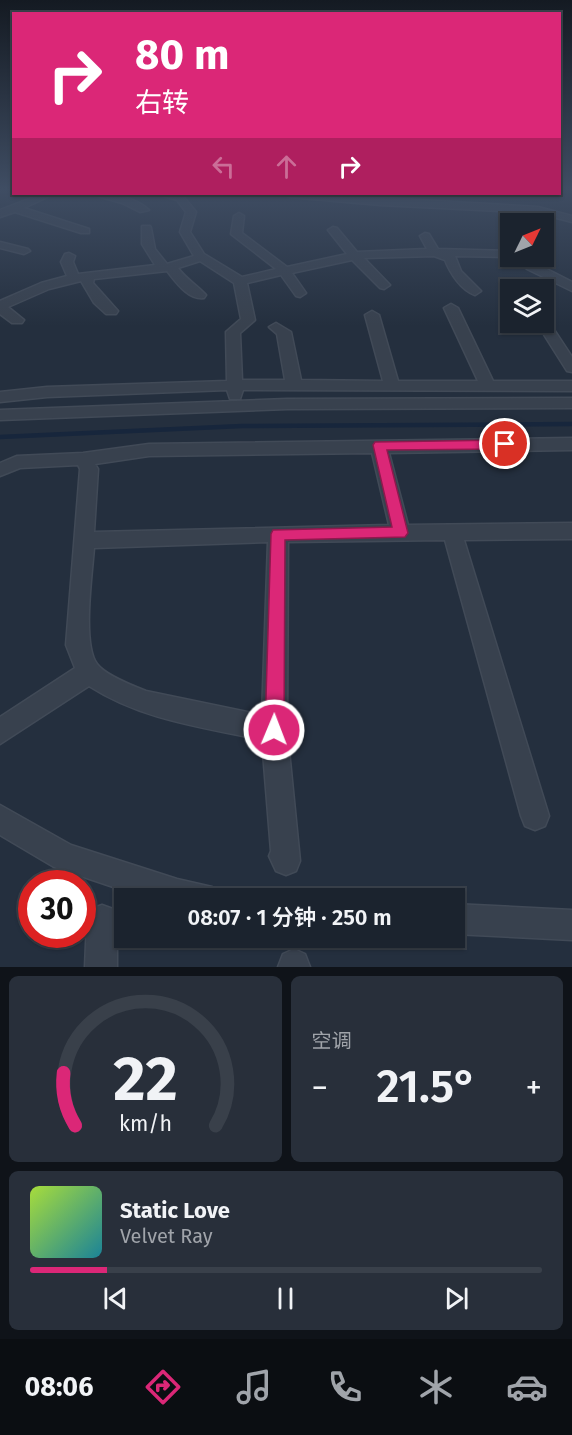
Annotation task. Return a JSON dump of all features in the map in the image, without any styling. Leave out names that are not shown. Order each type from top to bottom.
[{"type":"street","points":[[146,235],[154,259],[200,295]]},
{"type":"street","points":[[187,235],[202,257],[240,281],[358,255],[500,254]]},
{"type":"street","points":[[238,235],[282,268],[300,293]]},
{"type":"street","points":[[336,235],[342,244],[359,257],[384,285]]},
{"type":"street","points":[[424,236],[436,253],[450,258],[456,272],[475,291]]},
{"type":"street","points":[[0,245],[24,251]]},
{"type":"street","points":[[69,256],[67,262],[73,275],[72,278]]},
{"type":"street","points":[[16,320],[0,307],[45,286],[72,278],[166,267],[202,257]]},
{"type":"street","points":[[533,267],[572,287]]},
{"type":"street","points":[[88,277],[87,283],[99,300],[111,311]]},
{"type":"street","points":[[234,406],[236,386],[233,332],[248,320],[240,281]]},
{"type":"street","points":[[451,308],[488,387]]},
{"type":"street","points":[[372,315],[392,386]]},
{"type":"street","points":[[276,327],[284,332],[294,386]]},
{"type":"street","points":[[549,333],[572,368]]},
{"type":"street","points":[[0,397],[47,392],[236,386],[572,386]]},
{"type":"street","points":[[0,415],[234,406],[572,403]]},
{"type":"street","points":[[379,445],[400,533]]},
{"type":"street","points":[[0,470],[17,462],[83,459],[148,450],[379,445],[572,445]]},
{"type":"street","points":[[83,459],[89,469],[77,645],[89,672],[121,693],[146,703],[274,730]]},
{"type":"street","points":[[84,540],[278,534],[572,531]]},
{"type":"street","points":[[452,532],[535,816]]},
{"type":"street","points":[[278,534],[274,730],[286,861],[283,856]]},
{"type":"street","points":[[0,731],[89,672]]},
{"type":"street","points":[[0,819],[64,857],[159,888]]},
{"type":"street","points":[[100,967],[102,920]]},
{"type":"street","points":[[465,920],[572,925]]},
{"type":"waterway","points":[[0,437],[242,426],[572,424]]},
{"type":"route","points":[[274,730],[278,534],[400,533],[379,445],[505,444]]}]
